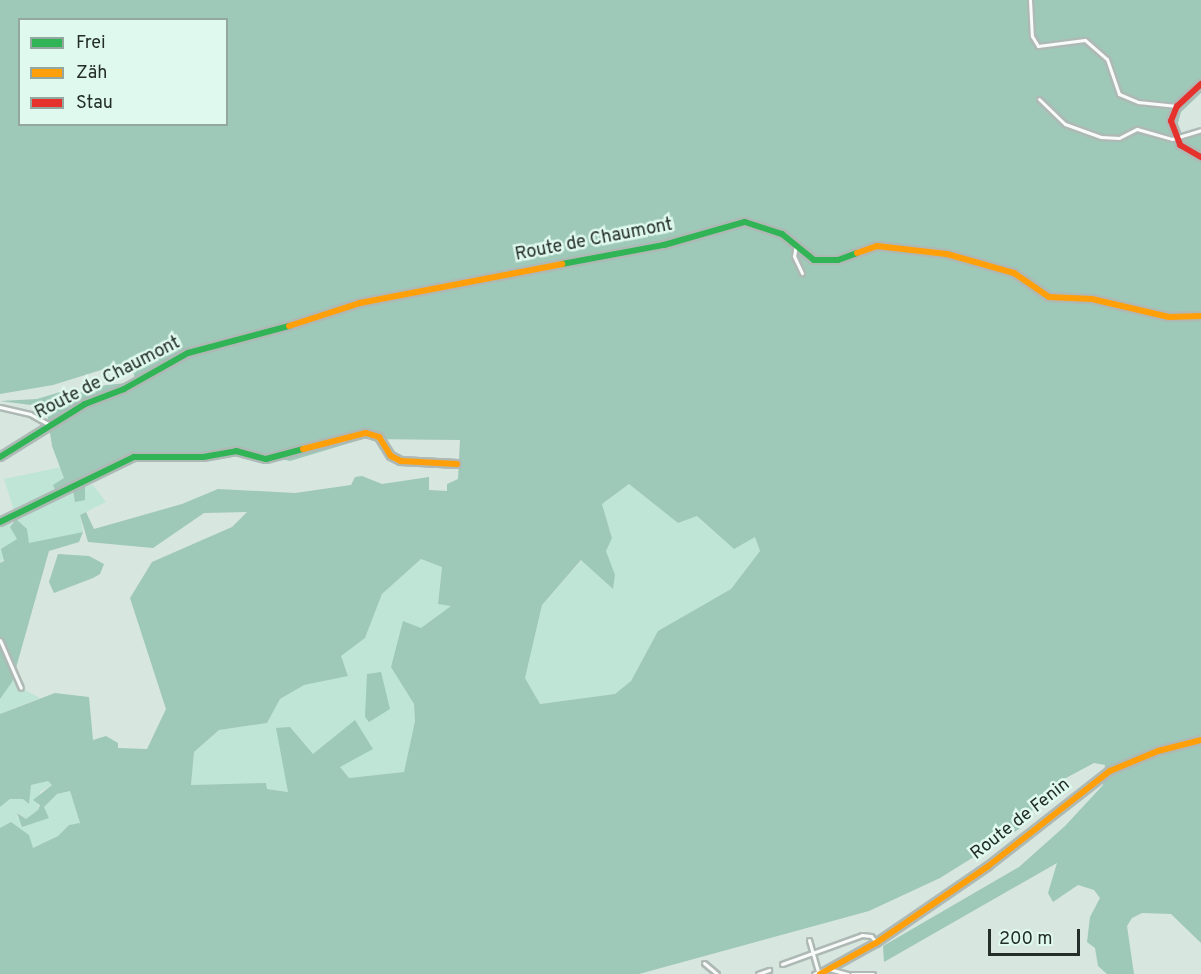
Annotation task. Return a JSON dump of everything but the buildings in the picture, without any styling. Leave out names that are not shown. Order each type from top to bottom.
[{"type":"street","points":[[1030,0],[1033,40],[1040,47],[1075,39],[1090,43],[1107,59],[1113,87],[1126,98],[1177,105]]},
{"type":"street","points":[[1201,84],[1177,105],[1171,121],[1176,138],[1186,150],[1201,157]]},
{"type":"street","points":[[1039,99],[1065,124],[1091,134],[1115,138],[1137,129],[1176,138],[1201,130]]},
{"type":"street","name":"Route de Chaumont","points":[[0,457],[27,436],[51,426],[85,404],[129,387],[181,355],[259,336],[360,303],[664,245],[730,224],[760,224],[796,244],[818,260],[838,260],[877,246],[947,254],[1014,273],[1049,297],[1086,298],[1169,317],[1201,316]]},
{"type":"street","points":[[796,244],[794,256],[802,273]]},
{"type":"street","points":[[0,407],[30,414],[51,426]]},
{"type":"street","points":[[0,522],[82,485],[106,468],[134,458],[203,457],[236,451],[266,459],[366,433],[379,437],[391,456],[401,460],[457,464]]},
{"type":"street","points":[[0,640],[21,688]]},
{"type":"street","name":"Route de Fenin","points":[[819,973],[874,944],[987,867],[1105,775],[1138,759],[1201,740]]},
{"type":"street","points":[[782,964],[862,935],[871,936],[874,944]]},
{"type":"street","points":[[809,940],[819,973],[814,974]]},
{"type":"street","points":[[704,963],[717,974]]},
{"type":"street","points":[[832,968],[850,974],[873,974]]},
{"type":"street","points":[[758,974],[769,970]]},
{"type":"green space","points":[[0,0],[1201,0],[1201,93],[1181,112],[1177,127],[1184,137],[1201,132],[1201,943],[1171,914],[1142,913],[1132,918],[1127,926],[1134,974],[1107,974],[1098,966],[1095,948],[1087,942],[1090,917],[1100,898],[1094,890],[1078,885],[1053,902],[1048,893],[1057,863],[884,962],[883,946],[1019,867],[1065,826],[1103,785],[1105,765],[1094,763],[1049,787],[1019,829],[940,878],[869,911],[639,974],[0,974],[0,828],[11,822],[29,835],[33,848],[58,836],[69,825],[80,823],[70,791],[57,794],[44,807],[49,818],[22,827],[17,813],[26,819],[38,810],[40,805],[33,800],[52,785],[48,781],[31,785],[29,804],[23,799],[10,799],[0,807],[0,714],[55,693],[89,697],[93,740],[106,736],[118,743],[118,748],[147,749],[166,709],[130,598],[152,562],[232,527],[247,512],[204,513],[153,548],[88,542],[80,515],[86,512],[94,529],[182,504],[218,489],[295,493],[351,485],[355,477],[362,476],[382,484],[429,477],[429,490],[447,491],[447,484],[458,479],[460,440],[363,439],[290,461],[237,449],[121,459],[102,467],[96,479],[85,484],[85,500],[75,502],[73,490],[59,499],[53,485],[64,478],[52,446],[46,407],[0,401],[37,399],[70,389],[84,393],[89,387],[126,383],[135,378],[130,361],[53,385],[0,394]],"holes":[[[629,484],[678,523],[697,516],[734,549],[755,537],[760,551],[731,589],[658,631],[631,681],[615,694],[540,704],[525,678],[542,605],[581,560],[613,589],[615,575],[606,551],[612,538],[602,504]],[[421,559],[442,567],[438,604],[451,606],[421,628],[403,621],[391,667],[414,704],[415,721],[404,772],[349,778],[340,767],[373,749],[355,720],[313,754],[290,727],[276,728],[288,792],[267,789],[266,783],[191,785],[194,752],[219,730],[267,723],[280,699],[304,685],[348,676],[341,656],[365,638],[382,594]]]},
{"type":"green space","points":[[61,467],[74,489],[93,485],[106,502],[80,515],[83,532],[28,544],[27,529],[16,519],[10,523],[18,539],[0,563],[0,520],[15,514],[4,479]]},
{"type":"green space","points":[[629,484],[678,523],[697,516],[734,549],[755,536],[760,551],[731,589],[658,631],[631,681],[615,694],[540,704],[525,678],[542,605],[582,560],[613,589],[615,575],[606,551],[612,537],[602,504]]},
{"type":"green space","points":[[16,519],[27,529],[29,543],[83,532],[79,542],[49,551],[12,682],[0,699],[0,563],[4,561],[1,549],[17,539],[10,527]]},
{"type":"green space","points":[[58,554],[89,556],[104,564],[100,574],[54,593],[49,582]]},
{"type":"green space","points":[[421,559],[442,567],[438,603],[452,606],[421,628],[391,666],[414,704],[415,721],[404,772],[349,778],[339,767],[313,754],[290,727],[289,792],[267,789],[266,784],[191,785],[194,752],[219,730],[267,723],[280,699],[304,685],[348,675],[340,656],[365,638],[382,594]]},
{"type":"green space","points":[[381,672],[390,709],[369,722],[365,717],[367,674]]},
{"type":"green space","points":[[13,676],[21,688],[40,698],[0,714],[0,699]]},
{"type":"green space","points":[[48,781],[52,785],[40,792],[38,810],[26,819],[18,813],[17,818],[34,820],[49,817],[44,807],[57,794],[70,791],[80,824],[69,825],[58,836],[33,848],[0,828],[0,807],[10,799],[29,798],[31,785]]},
{"type":"traffic: fast","points":[[562,264],[664,245],[745,222],[782,234],[814,260],[838,260],[857,253]]},
{"type":"traffic: fast","points":[[0,457],[85,404],[124,389],[188,353],[289,326]]},
{"type":"traffic: fast","points":[[0,522],[134,457],[203,457],[236,451],[266,459],[303,449]]},
{"type":"traffic: slow","points":[[857,253],[877,246],[947,254],[1014,273],[1049,297],[1092,299],[1169,317],[1201,316]]},
{"type":"traffic: slow","points":[[289,326],[360,303],[562,264]]},
{"type":"traffic: slow","points":[[303,449],[366,433],[379,437],[391,456],[401,461],[457,464]]},
{"type":"traffic: slow","points":[[820,974],[876,943],[987,867],[1110,771],[1158,751],[1201,740]]},
{"type":"traffic: jam","points":[[1201,84],[1177,106],[1171,121],[1180,145],[1201,157]]}]
